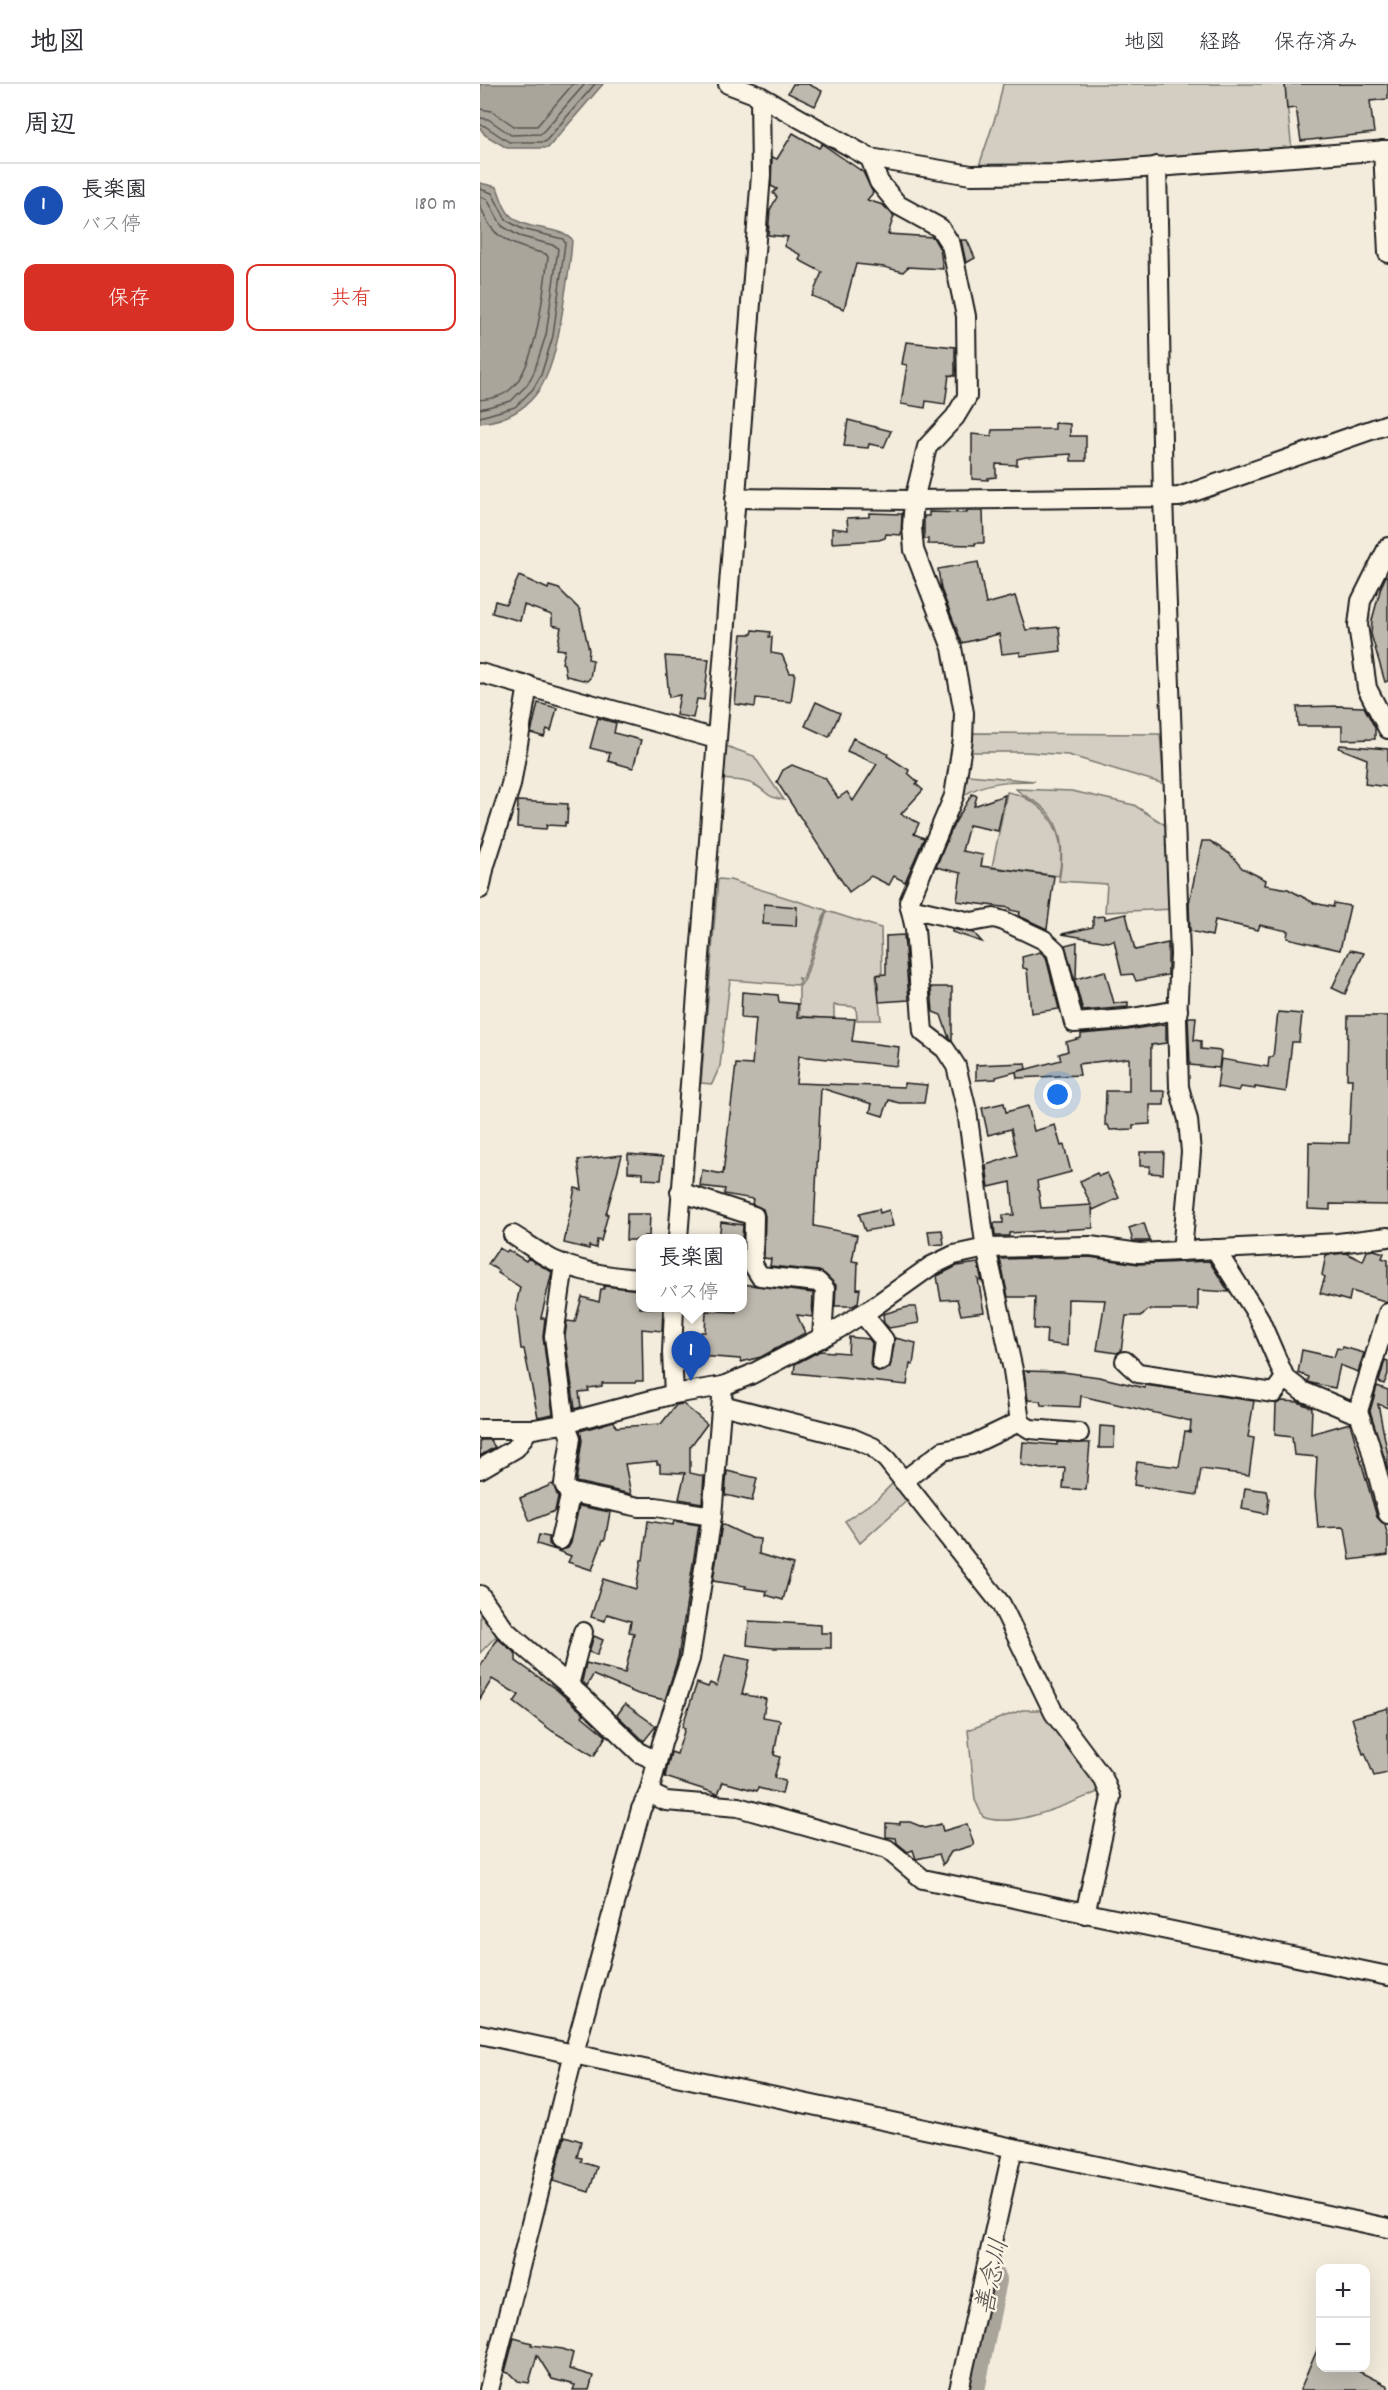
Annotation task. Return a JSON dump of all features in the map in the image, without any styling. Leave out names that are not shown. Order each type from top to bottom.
[{"type":"street","points":[[728,84],[760,96],[870,158],[971,176],[1062,174],[1385,150],[1388,253]]},
{"type":"street","points":[[678,1234],[761,175],[760,96]]},
{"type":"street","points":[[870,158],[879,182],[898,205],[940,228],[951,245],[966,316],[967,397],[956,417],[927,447],[914,500],[912,526],[914,550],[952,648],[964,713],[963,740],[954,796],[909,903],[916,940],[923,1032],[945,1049],[956,1066],[967,1111],[986,1248],[1013,1370],[1018,1422]]},
{"type":"street","points":[[1157,166],[1163,498],[1180,955],[1179,1087],[1188,1120],[1191,1152],[1182,1251]]},
{"type":"street","points":[[735,498],[914,500],[1179,497],[1388,424]]},
{"type":"street","points":[[1387,550],[1362,601],[1358,625],[1367,688],[1388,729]]},
{"type":"street","points":[[480,674],[528,685],[716,739]]},
{"type":"street","points":[[480,889],[485,865],[511,785],[528,685]]},
{"type":"street","points":[[910,908],[971,922],[994,918],[1044,940],[1056,951],[1074,1023],[1126,1019],[1178,1010]]},
{"type":"street","points":[[680,1192],[754,1216],[753,1265],[760,1276],[818,1282],[825,1289],[822,1338]]},
{"type":"street","points":[[513,1235],[564,1264],[594,1273],[636,1278]]},
{"type":"street","points":[[480,1429],[529,1429],[565,1423],[675,1394],[723,1386],[750,1375],[822,1338],[863,1314],[931,1266],[954,1255],[986,1248],[1090,1246],[1139,1253],[1338,1243],[1388,1237]]},
{"type":"street","points":[[1215,1249],[1258,1316],[1285,1378],[1302,1391],[1352,1412],[1358,1410]]},
{"type":"street","points":[[564,1264],[554,1336],[565,1423],[571,1438],[564,1484],[568,1492],[639,1507],[656,1507],[712,1516]]},
{"type":"street","points":[[674,1312],[672,1353],[675,1394]]},
{"type":"street","points":[[1388,1313],[1358,1410],[1388,1514]]},
{"type":"street","points":[[863,1314],[884,1340],[881,1361]]},
{"type":"street","points":[[1125,1361],[1138,1372],[1274,1393],[1285,1378]]},
{"type":"street","points":[[489,2390],[574,2053],[645,1801],[690,1659],[712,1516],[723,1386]]},
{"type":"street","points":[[722,1405],[852,1438],[873,1448],[903,1481],[1001,1604],[1054,1713],[1104,1780],[1111,1797],[1085,1914]]},
{"type":"street","points":[[1018,1422],[1030,1429],[1079,1433]]},
{"type":"street","points":[[903,1481],[943,1451],[971,1445],[1018,1422]]},
{"type":"street","points":[[480,1469],[516,1448],[529,1429]]},
{"type":"street","points":[[560,1540],[571,1492]]},
{"type":"street","points":[[480,1595],[505,1630],[569,1685],[640,1753],[657,1761]]},
{"type":"street","points":[[569,1685],[583,1632]]},
{"type":"street","points":[[645,1801],[738,1807],[888,1849],[923,1879],[1388,1976]]},
{"type":"street","points":[[480,2034],[1388,2228]]},
{"type":"street","points":[[959,2390],[1019,2149]]},
{"type":"shaded area","points":[[1003,84],[1285,84],[1292,151],[977,172],[997,112]]},
{"type":"shaded area","points":[[972,733],[1160,734],[1164,784],[1068,755],[969,752]]},
{"type":"shaded area","points":[[726,746],[754,756],[784,800],[771,796],[749,783],[722,779]]},
{"type":"shaded area","points":[[968,775],[1035,781],[989,785],[963,796]]},
{"type":"shaded area","points":[[1016,789],[1072,791],[1134,805],[1173,830],[1175,909],[1105,912],[1107,884],[1059,881],[1062,850],[1054,821],[1040,805]]},
{"type":"shaded area","points":[[1007,792],[1021,796],[1039,807],[1053,823],[1060,843],[1059,876],[992,867]]},
{"type":"shaded area","points":[[718,879],[730,880],[826,910],[803,979],[797,978],[801,981],[798,985],[730,980],[720,1066],[712,1084],[701,1083]]},
{"type":"shaded area","points":[[827,911],[881,928],[882,973],[876,975],[881,1020],[857,1020],[856,1007],[834,1005],[834,1019],[799,1016],[799,987],[805,979]]},
{"type":"shaded area","points":[[896,1480],[910,1498],[860,1543],[845,1521],[877,1499]]},
{"type":"shaded area","points":[[480,1603],[501,1631],[480,1653]]},
{"type":"shaded area","points":[[1045,1706],[1103,1790],[1043,1813],[1026,1817],[996,1820],[983,1817],[975,1800],[968,1730],[1022,1710],[1039,1710]]},
{"type":"water","points":[[480,84],[603,84],[548,148],[507,148],[485,135],[480,128]]},
{"type":"water","points":[[480,183],[497,187],[505,208],[515,220],[558,232],[572,239],[556,348],[543,384],[520,410],[502,418],[480,423]]},
{"type":"building","points":[[793,84],[808,84],[822,91],[815,106],[788,93]]},
{"type":"building","points":[[1285,84],[1388,84],[1388,99],[1370,101],[1374,133],[1301,141],[1296,108],[1287,109]]},
{"type":"building","points":[[793,133],[819,148],[822,144],[863,172],[873,193],[867,200],[883,205],[894,216],[888,234],[933,237],[940,249],[943,269],[908,267],[903,272],[856,264],[844,309],[812,296],[822,272],[799,260],[801,255],[784,246],[788,237],[768,235],[770,210],[777,197],[773,193],[777,189],[771,186],[772,157],[777,159]]},
{"type":"building","points":[[961,240],[967,240],[975,258],[966,263]]},
{"type":"building","points":[[906,342],[955,347],[955,376],[949,375],[945,404],[926,401],[925,408],[901,404],[907,365],[902,364]]},
{"type":"building","points":[[848,420],[891,431],[884,447],[869,444],[868,448],[844,446]]},
{"type":"building","points":[[1055,423],[1070,424],[1070,436],[1086,436],[1086,461],[1071,461],[1071,454],[1026,457],[1017,459],[1017,465],[996,464],[996,477],[988,478],[988,480],[972,479],[972,434],[991,436],[992,430],[1055,429]]},
{"type":"building","points":[[967,511],[983,511],[984,543],[975,543],[975,545],[928,544],[928,539],[924,539],[924,516],[929,516],[929,512],[967,513]]},
{"type":"building","points":[[869,513],[902,514],[901,535],[886,534],[885,538],[879,540],[832,543],[832,528],[848,530],[847,518],[869,517]]},
{"type":"building","points":[[978,562],[986,604],[1015,596],[1026,630],[1059,627],[1061,651],[1020,656],[1020,652],[1002,654],[999,634],[962,643],[941,589],[938,569]]},
{"type":"building","points":[[519,576],[548,589],[549,586],[559,589],[580,610],[589,650],[588,659],[593,660],[590,678],[587,681],[566,676],[562,663],[565,650],[557,649],[561,627],[552,625],[552,615],[524,605],[520,621],[492,613],[495,601],[506,604]]},
{"type":"building","points":[[1386,576],[1388,576],[1388,681],[1385,682],[1371,634],[1372,620]]},
{"type":"building","points":[[753,630],[770,632],[771,653],[782,655],[790,673],[795,673],[791,702],[756,698],[755,707],[735,704],[742,634],[752,634]]},
{"type":"building","points":[[665,656],[709,659],[704,700],[697,699],[693,718],[676,715],[680,695],[669,697]]},
{"type":"building","points":[[816,702],[840,713],[829,737],[805,726]]},
{"type":"building","points":[[538,703],[557,708],[551,731],[547,729],[544,737],[531,733]]},
{"type":"building","points":[[1297,707],[1364,707],[1375,728],[1375,739],[1342,740],[1342,726],[1298,726]]},
{"type":"building","points":[[598,718],[616,723],[614,733],[641,740],[633,768],[608,761],[610,753],[590,748]]},
{"type":"building","points":[[853,738],[888,754],[887,756],[909,770],[908,773],[918,782],[916,784],[923,790],[901,814],[919,823],[914,834],[924,838],[905,882],[894,876],[889,885],[871,876],[849,892],[777,782],[783,770],[792,765],[825,778],[838,798],[847,792],[853,801],[877,764],[847,751]]},
{"type":"building","points":[[1340,745],[1388,749],[1388,787],[1365,784],[1367,759],[1339,748]]},
{"type":"building","points":[[972,794],[977,796],[974,806],[1005,795],[998,831],[969,825],[962,851],[983,855],[981,866],[1054,876],[1047,929],[1019,916],[1020,912],[1010,910],[1010,908],[957,901],[961,873],[936,867],[954,824]]},
{"type":"building","points":[[518,801],[568,804],[567,823],[565,822],[565,826],[547,825],[546,829],[517,827]]},
{"type":"building","points":[[1202,841],[1210,841],[1230,854],[1242,868],[1266,880],[1265,885],[1288,889],[1314,903],[1333,907],[1334,903],[1350,906],[1340,950],[1287,938],[1288,931],[1260,925],[1258,930],[1215,920],[1212,936],[1190,931],[1189,903]]},
{"type":"building","points":[[764,904],[797,907],[796,926],[763,924]]},
{"type":"building","points":[[1126,914],[1135,950],[1168,943],[1168,975],[1136,981],[1133,974],[1122,975],[1114,940],[1108,942],[1062,934],[1093,927],[1093,917],[1105,916],[1105,919]]},
{"type":"building","points":[[952,929],[974,933],[982,942],[952,932]]},
{"type":"building","points":[[904,935],[909,1000],[879,1002],[877,975],[886,974],[886,936]]},
{"type":"building","points":[[1077,942],[1076,979],[1105,971],[1114,1003],[1128,1002],[1128,1007],[1083,1011],[1065,945]]},
{"type":"building","points":[[1350,950],[1364,953],[1345,994],[1332,988]]},
{"type":"building","points":[[1040,952],[1046,957],[1059,1009],[1031,1013],[1027,969],[1023,968],[1022,957]]},
{"type":"building","points":[[931,987],[952,987],[952,1041],[941,1015],[933,1012]]},
{"type":"building","points":[[742,992],[778,995],[779,1002],[798,1004],[797,1017],[855,1019],[852,1041],[899,1047],[897,1066],[799,1056],[796,1083],[904,1087],[904,1083],[927,1085],[924,1103],[899,1103],[889,1100],[883,1116],[870,1112],[872,1104],[821,1088],[814,1226],[857,1235],[852,1261],[858,1262],[857,1289],[860,1288],[858,1303],[853,1306],[835,1306],[836,1285],[819,1271],[770,1266],[771,1259],[764,1258],[765,1216],[763,1209],[752,1204],[753,1199],[724,1194],[725,1189],[700,1186],[702,1170],[723,1174],[736,1064],[752,1065],[756,1019],[741,1018]]},
{"type":"building","points":[[1278,1012],[1302,1014],[1299,1042],[1292,1042],[1286,1092],[1255,1087],[1255,1089],[1241,1087],[1239,1091],[1217,1087],[1221,1059],[1268,1067],[1269,1057],[1273,1057]]},
{"type":"building","points":[[1348,1016],[1388,1016],[1388,1205],[1330,1204],[1330,1210],[1308,1209],[1309,1142],[1349,1143],[1352,1079],[1347,1079]]},
{"type":"building","points":[[1188,1017],[1196,1017],[1194,1040],[1201,1041],[1201,1049],[1221,1051],[1219,1068],[1190,1065]]},
{"type":"building","points":[[1166,1024],[1166,1043],[1151,1045],[1151,1091],[1165,1091],[1164,1105],[1150,1105],[1150,1124],[1133,1125],[1133,1129],[1110,1130],[1108,1125],[1105,1125],[1106,1091],[1129,1091],[1129,1058],[1078,1064],[1080,1075],[1017,1078],[1016,1072],[1061,1060],[1059,1054],[1068,1051],[1066,1042],[1081,1038],[1081,1034]]},
{"type":"building","points":[[1025,1063],[1026,1069],[996,1077],[996,1079],[976,1080],[976,1065]]},
{"type":"building","points":[[1004,1103],[1006,1112],[1028,1106],[1034,1131],[1055,1125],[1061,1146],[1064,1145],[1071,1172],[1037,1181],[1041,1208],[1091,1205],[1080,1181],[1097,1173],[1099,1176],[1107,1173],[1119,1198],[1093,1210],[1092,1207],[1093,1228],[1009,1233],[1009,1236],[995,1236],[994,1223],[1003,1223],[1003,1215],[1014,1215],[1011,1182],[989,1187],[986,1165],[1017,1155],[1011,1129],[988,1135],[982,1108]]},
{"type":"building","points":[[1140,1152],[1164,1152],[1163,1174],[1149,1173],[1150,1166],[1140,1166]]},
{"type":"building","points":[[628,1154],[663,1157],[661,1180],[643,1179],[643,1173],[628,1172]]},
{"type":"building","points":[[622,1155],[601,1241],[597,1240],[596,1248],[589,1246],[589,1249],[564,1243],[575,1188],[582,1190],[578,1160]]},
{"type":"building","points":[[879,1209],[880,1213],[889,1210],[893,1226],[865,1231],[859,1214]]},
{"type":"building","points":[[627,1214],[650,1214],[649,1234],[636,1234],[636,1240],[626,1240]]},
{"type":"building","points":[[721,1222],[743,1225],[742,1234],[720,1234]]},
{"type":"building","points":[[1144,1223],[1150,1241],[1133,1241],[1129,1228]]},
{"type":"building","points":[[942,1230],[944,1244],[930,1245],[928,1231]]},
{"type":"building","points":[[499,1248],[506,1252],[508,1250],[526,1261],[528,1258],[552,1272],[541,1318],[545,1318],[543,1337],[553,1414],[538,1417],[524,1349],[521,1349],[516,1306],[520,1287],[488,1264]]},
{"type":"building","points":[[1374,1250],[1384,1253],[1382,1258],[1388,1260],[1388,1302],[1351,1291],[1349,1301],[1320,1293],[1325,1277],[1322,1275],[1326,1255],[1346,1253],[1363,1261],[1367,1251]]},
{"type":"building","points":[[1089,1257],[1139,1264],[1209,1261],[1229,1292],[1198,1290],[1198,1310],[1148,1310],[1142,1316],[1126,1316],[1121,1351],[1117,1353],[1097,1350],[1105,1300],[1068,1299],[1067,1346],[1046,1343],[1047,1329],[1034,1329],[1035,1297],[1008,1297],[1000,1259]]},
{"type":"building","points":[[978,1263],[982,1282],[978,1279],[984,1312],[961,1315],[957,1299],[941,1300],[937,1276],[957,1266]]},
{"type":"building","points":[[747,1285],[813,1293],[812,1317],[797,1315],[805,1333],[761,1357],[741,1362],[740,1359],[700,1356],[701,1332],[705,1332],[706,1312],[747,1312]]},
{"type":"building","points":[[604,1286],[636,1290],[636,1312],[663,1312],[662,1331],[642,1329],[643,1381],[602,1383],[602,1386],[588,1388],[589,1391],[579,1392],[581,1407],[575,1409],[565,1336],[567,1321],[575,1322],[582,1297],[599,1302],[601,1289],[604,1289]]},
{"type":"building","points":[[916,1307],[919,1323],[889,1328],[884,1323],[883,1314]]},
{"type":"building","points":[[849,1337],[869,1339],[872,1343],[870,1365],[880,1372],[890,1367],[895,1338],[916,1343],[907,1385],[794,1373],[795,1364],[820,1351],[848,1353]]},
{"type":"building","points":[[1343,1347],[1364,1353],[1358,1372],[1340,1365],[1335,1388],[1311,1383],[1308,1381],[1309,1377],[1298,1373],[1302,1350],[1334,1357],[1337,1348],[1342,1349]]},
{"type":"building","points":[[1385,1360],[1388,1361],[1388,1374],[1384,1384],[1379,1382]]},
{"type":"building","points":[[1024,1371],[1063,1372],[1099,1377],[1145,1388],[1145,1385],[1254,1401],[1248,1437],[1254,1438],[1249,1475],[1201,1469],[1197,1495],[1134,1485],[1137,1462],[1179,1467],[1185,1431],[1190,1432],[1191,1421],[1081,1396],[1080,1407],[1041,1405],[1040,1401],[1028,1400]]},
{"type":"building","points":[[1377,1386],[1388,1390],[1388,1408],[1378,1404],[1388,1455],[1388,1470],[1370,1411]]},
{"type":"building","points":[[1282,1401],[1298,1402],[1312,1408],[1311,1434],[1350,1423],[1377,1517],[1385,1525],[1388,1555],[1350,1560],[1345,1528],[1318,1528],[1315,1495],[1317,1457],[1294,1455],[1292,1437],[1275,1435],[1276,1404]]},
{"type":"building","points":[[683,1404],[707,1424],[690,1447],[690,1473],[704,1476],[702,1503],[679,1499],[685,1473],[660,1472],[660,1464],[657,1464],[657,1461],[625,1464],[631,1494],[576,1482],[582,1440],[580,1431],[614,1421],[616,1427],[661,1424],[676,1405]]},
{"type":"building","points":[[1100,1426],[1115,1427],[1114,1448],[1099,1448]]},
{"type":"building","points":[[480,1440],[490,1440],[495,1447],[480,1456]]},
{"type":"building","points":[[1023,1442],[1057,1445],[1057,1442],[1090,1443],[1086,1490],[1063,1488],[1065,1468],[1041,1469],[1021,1465]]},
{"type":"building","points":[[727,1471],[757,1478],[752,1501],[725,1495]]},
{"type":"building","points":[[553,1484],[558,1497],[555,1511],[530,1521],[520,1498]]},
{"type":"building","points":[[1245,1488],[1267,1491],[1269,1499],[1267,1514],[1242,1509]]},
{"type":"building","points":[[579,1506],[610,1512],[605,1540],[603,1540],[592,1570],[568,1562],[571,1556],[558,1551],[568,1548],[571,1543]]},
{"type":"building","points":[[648,1521],[673,1525],[674,1521],[699,1525],[678,1658],[665,1700],[638,1694],[593,1675],[587,1686],[582,1681],[586,1663],[625,1673],[634,1633],[629,1632],[631,1621],[607,1614],[605,1621],[591,1617],[603,1579],[636,1589],[641,1560],[643,1560]]},
{"type":"building","points":[[722,1524],[751,1538],[760,1539],[759,1554],[793,1564],[783,1600],[766,1595],[767,1591],[713,1581]]},
{"type":"building","points":[[539,1535],[549,1537],[549,1544],[556,1550],[537,1544]]},
{"type":"building","points":[[749,1621],[821,1625],[821,1633],[831,1633],[831,1648],[773,1648],[747,1645]]},
{"type":"building","points":[[594,1636],[603,1640],[597,1655],[589,1652]]},
{"type":"building","points":[[497,1638],[516,1654],[516,1661],[557,1690],[584,1714],[582,1716],[606,1736],[594,1756],[552,1731],[514,1702],[519,1695],[492,1679],[480,1699],[480,1667]]},
{"type":"building","points":[[725,1655],[750,1660],[742,1694],[766,1699],[763,1717],[780,1720],[774,1755],[780,1757],[774,1778],[785,1781],[782,1794],[758,1788],[757,1791],[723,1782],[718,1794],[665,1777],[671,1752],[677,1754],[685,1728],[682,1727],[697,1683],[708,1687],[710,1683],[717,1686]]},
{"type":"building","points":[[625,1704],[656,1726],[644,1741],[617,1715]]},
{"type":"building","points":[[1388,1708],[1388,1773],[1374,1776],[1365,1753],[1363,1754],[1352,1718]]},
{"type":"building","points":[[900,1822],[910,1822],[925,1828],[941,1824],[943,1831],[967,1824],[974,1845],[951,1852],[943,1865],[939,1854],[916,1859],[913,1850],[908,1852],[897,1843],[896,1838],[886,1837],[886,1823],[900,1824]]},
{"type":"building","points":[[565,2136],[581,2141],[577,2157],[582,2158],[581,2162],[597,2167],[589,2192],[553,2181]]},
{"type":"building","points":[[514,2338],[532,2343],[531,2345],[563,2349],[573,2353],[569,2369],[593,2376],[589,2390],[573,2390],[575,2385],[552,2379],[537,2355],[529,2383],[518,2381],[505,2372]]},
{"type":"building","points":[[1316,2352],[1316,2372],[1360,2372],[1388,2386],[1388,2390],[1300,2390]]},
{"type":"waterway","name":"善念川","points":[[970,2390],[992,2280]]},
{"type":"place","name":"長楽園","points":[[691,1381]]}]
